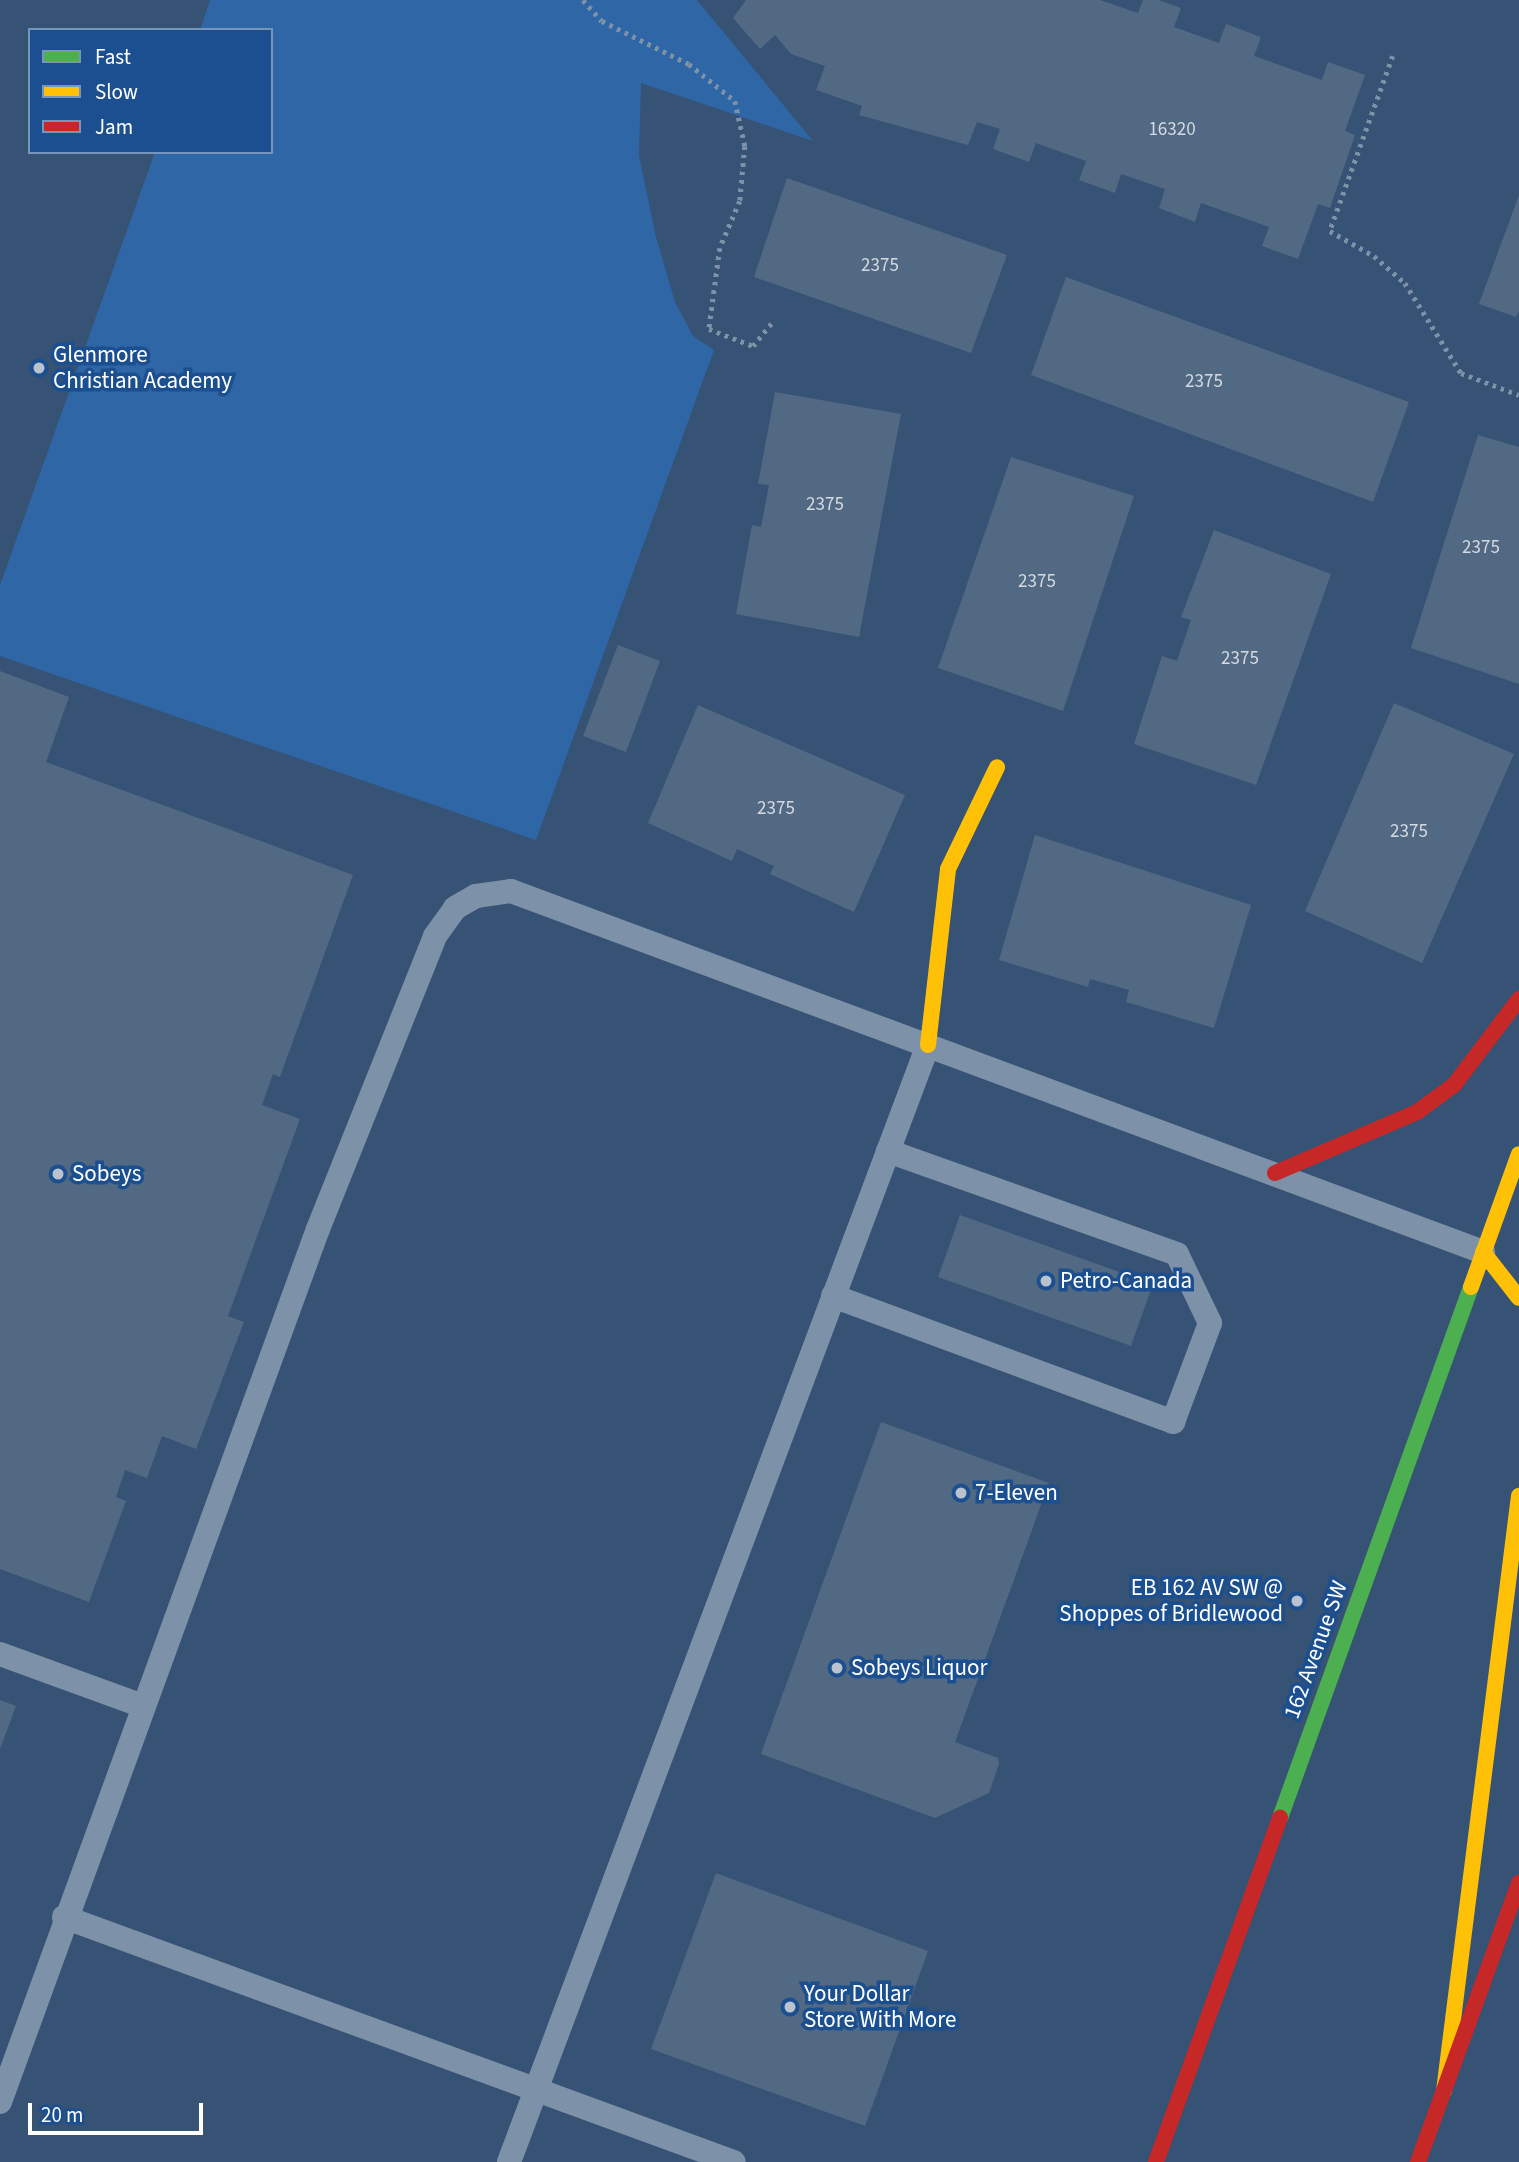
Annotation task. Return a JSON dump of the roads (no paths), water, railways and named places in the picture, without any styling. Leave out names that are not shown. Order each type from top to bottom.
[{"type":"main road","points":[[928,1045],[948,869],[997,767]]},
{"type":"main road","points":[[1275,1173],[1417,1112],[1454,1085],[1519,999]]},
{"type":"main road","name":"162 Avenue SW","points":[[1156,2162],[1519,1154]]},
{"type":"main road","points":[[1483,1252],[1519,1262]]},
{"type":"main road","points":[[1483,1252],[1519,1298]]},
{"type":"main road","points":[[1444,2091],[1519,1496]]},
{"type":"main road","points":[[1418,2162],[1519,1883]]},
{"type":"lane","points":[[0,2102],[64,1917],[318,1228],[435,936],[455,908],[477,896],[511,891],[1483,1252]]},
{"type":"lane","points":[[509,2162],[928,1045]]},
{"type":"lane","points":[[833,1296],[1173,1422],[1210,1323],[1177,1254],[888,1151]]},
{"type":"lane","points":[[0,1654],[143,1706]]},
{"type":"lane","points":[[64,1917],[734,2162]]},
{"type":"place","name":"Glenmore Christian Academy","points":[[39,368]]},
{"type":"place","name":"Sobeys","points":[[58,1174]]},
{"type":"place","name":"Petro-Canada","points":[[1046,1281]]},
{"type":"place","name":"7-Eleven","points":[[961,1493]]},
{"type":"place","name":"EB 162 AV SW @ Shoppes of Bridlewood","points":[[1297,1601]]},
{"type":"place","name":"Sobeys Liquor","points":[[837,1668]]},
{"type":"place","name":"Your Dollar Store With More","points":[[790,2007]]}]
